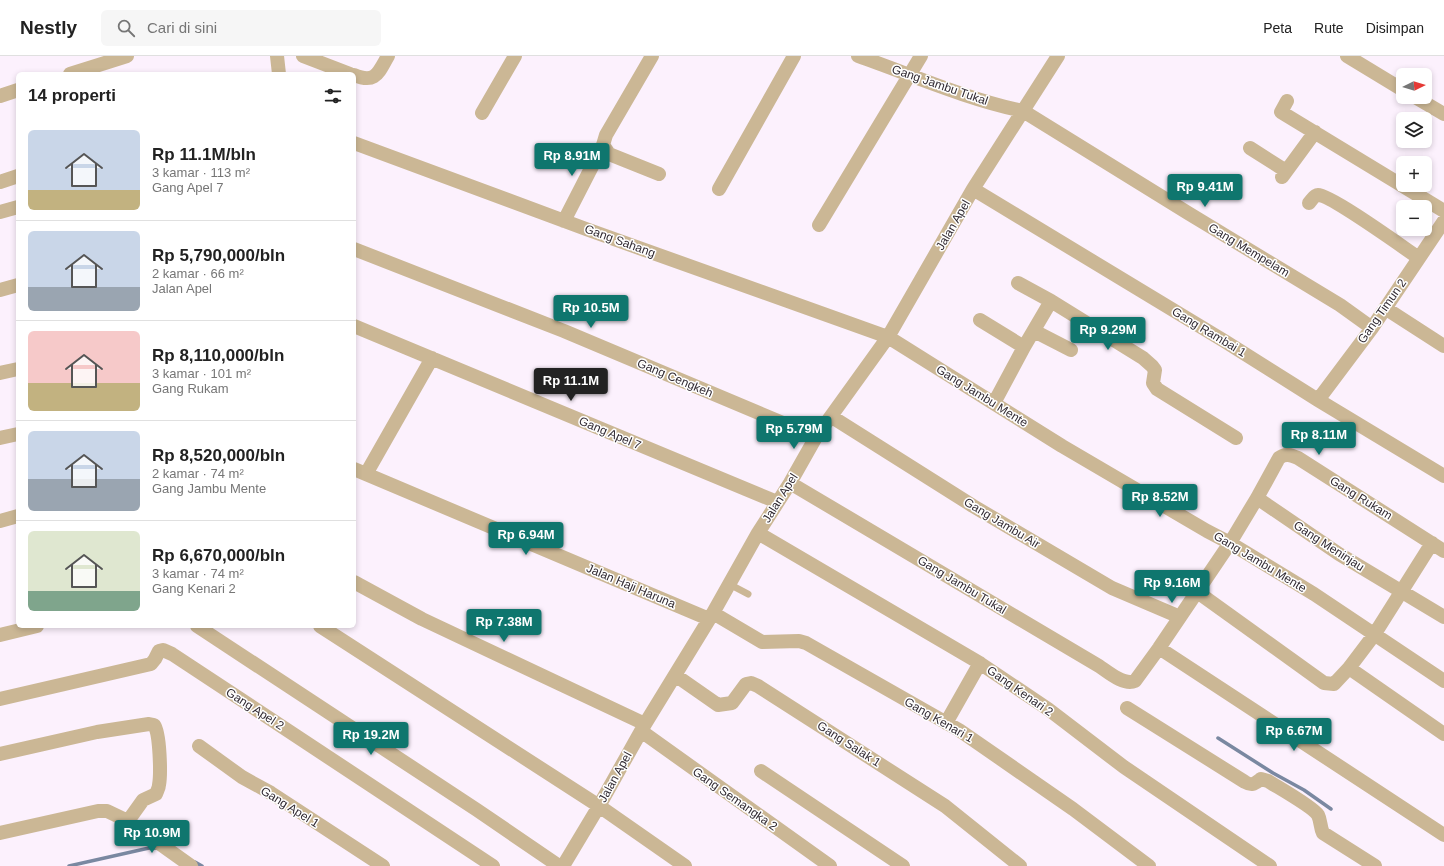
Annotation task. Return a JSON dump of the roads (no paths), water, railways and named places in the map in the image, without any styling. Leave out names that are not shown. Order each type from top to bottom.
[{"type":"street","points":[[76,72],[127,56]]},
{"type":"street","points":[[277,56],[279,72]]},
{"type":"street","points":[[303,56],[345,72]]},
{"type":"street","points":[[356,76],[366,79],[378,75],[388,56]]},
{"type":"street","points":[[482,113],[515,56]]},
{"type":"street","points":[[564,221],[603,145],[606,135],[652,56]]},
{"type":"street","points":[[719,189],[794,56]]},
{"type":"street","name":"Gang Jambu Tukal","points":[[858,56],[964,95],[1003,107],[1023,111]]},
{"type":"street","points":[[819,225],[921,56]]},
{"type":"street","name":"Jalan Apel","points":[[563,866],[816,437],[832,417],[888,337],[973,189],[1058,56]]},
{"type":"street","points":[[1347,56],[1396,86]]},
{"type":"street","points":[[0,96],[16,91]]},
{"type":"street","points":[[1288,101],[1281,112],[1444,211]]},
{"type":"street","points":[[1427,104],[1444,114]]},
{"type":"street","name":"Gang Mempelam","points":[[1023,111],[1340,305],[1372,328]]},
{"type":"street","points":[[1250,148],[1284,174],[1315,132]]},
{"type":"street","name":"Gang Sahang","points":[[356,144],[564,221],[888,337]]},
{"type":"street","points":[[603,145],[609,154],[659,174]]},
{"type":"street","points":[[0,182],[16,177]]},
{"type":"street","name":"Gang Rambai 1","points":[[973,189],[1444,476]]},
{"type":"street","points":[[1309,203],[1315,196],[1318,195],[1330,199],[1378,229],[1419,258]]},
{"type":"street","points":[[0,212],[16,208]]},
{"type":"street","name":"Gang Timun 2","points":[[1318,400],[1372,328],[1443,224]]},
{"type":"street","name":"Gang Cengkeh","points":[[356,250],[564,332],[816,437]]},
{"type":"street","points":[[1018,283],[1051,301],[1143,358],[1155,370],[1153,383],[1157,389],[1236,438]]},
{"type":"street","points":[[0,290],[16,286]]},
{"type":"street","points":[[994,403],[1051,301]]},
{"type":"street","points":[[1385,308],[1444,346]]},
{"type":"street","points":[[980,320],[1024,347]]},
{"type":"street","name":"Gang Apel 7","points":[[356,327],[777,502]]},
{"type":"street","points":[[1034,331],[1070,350]]},
{"type":"street","name":"Gang Jambu Mente","points":[[888,337],[1062,446],[1206,531],[1230,543],[1314,594],[1444,681]]},
{"type":"street","points":[[360,471],[432,358]]},
{"type":"street","points":[[0,373],[16,369]]},
{"type":"street","name":"Gang Jambu Air","points":[[832,417],[973,506],[1112,588],[1180,617]]},
{"type":"street","points":[[0,438],[16,434]]},
{"type":"street","name":"Gang Rukam","points":[[1135,681],[1230,543],[1257,498],[1278,458],[1286,454],[1298,458],[1438,547]]},
{"type":"street","name":"Jalan Haji Haruna","points":[[360,471],[711,616]]},
{"type":"street","name":"Gang Jambu Tukal","points":[[790,483],[1105,670],[1125,681],[1135,681]]},
{"type":"street","name":"Gang Meninjau","points":[[1257,498],[1339,554],[1403,591],[1444,617]]},
{"type":"street","points":[[0,521],[16,517]]},
{"type":"street","name":"Gang Kenari 2","points":[[758,533],[980,663],[1048,709],[1124,767],[1270,866]]},
{"type":"street","points":[[1196,591],[1324,683],[1334,684],[1350,668],[1403,591],[1438,547]]},
{"type":"street","name":"Gang Semangka 2","points":[[356,583],[422,619],[643,728],[830,866]]},
{"type":"street","name":"Gang Kenari 1","points":[[711,616],[762,642],[799,641],[806,643],[946,723],[979,744],[1067,805],[1149,866]]},
{"type":"street","points":[[0,635],[29,628]]},
{"type":"street","points":[[200,628],[478,810],[559,866]]},
{"type":"street","points":[[323,628],[599,806],[685,866]]},
{"type":"street","points":[[1159,648],[1444,835]]},
{"type":"street","name":"Gang Apel 2","points":[[0,699],[151,664],[155,660],[159,651],[163,650],[192,667],[493,866]]},
{"type":"street","points":[[946,723],[980,663]]},
{"type":"street","points":[[1350,668],[1444,734]]},
{"type":"street","name":"Gang Salak 1","points":[[675,675],[718,705],[732,703],[743,686],[746,684],[751,683],[758,686],[945,806],[1020,866]]},
{"type":"street","points":[[1127,708],[1250,785],[1253,785],[1261,779],[1268,781],[1315,812],[1320,821],[1320,827],[1323,833],[1375,866]]},
{"type":"street","points":[[0,754],[97,732],[149,724],[154,725],[156,728],[159,751],[159,787],[156,794],[142,800],[131,816]]},
{"type":"street","name":"Gang Apel 1","points":[[199,746],[242,777],[271,793],[383,866]]},
{"type":"street","points":[[761,771],[904,866]]},
{"type":"street","points":[[0,832],[98,811],[107,811],[131,816],[191,866]]},
{"type":"lane","points":[[729,584],[748,594]]},
{"type":"waterway","points":[[1218,738],[1273,773],[1304,790],[1331,809]]},
{"type":"waterway","points":[[69,866],[149,848],[157,848]]},
{"type":"waterway","points":[[195,862],[202,866]]}]
